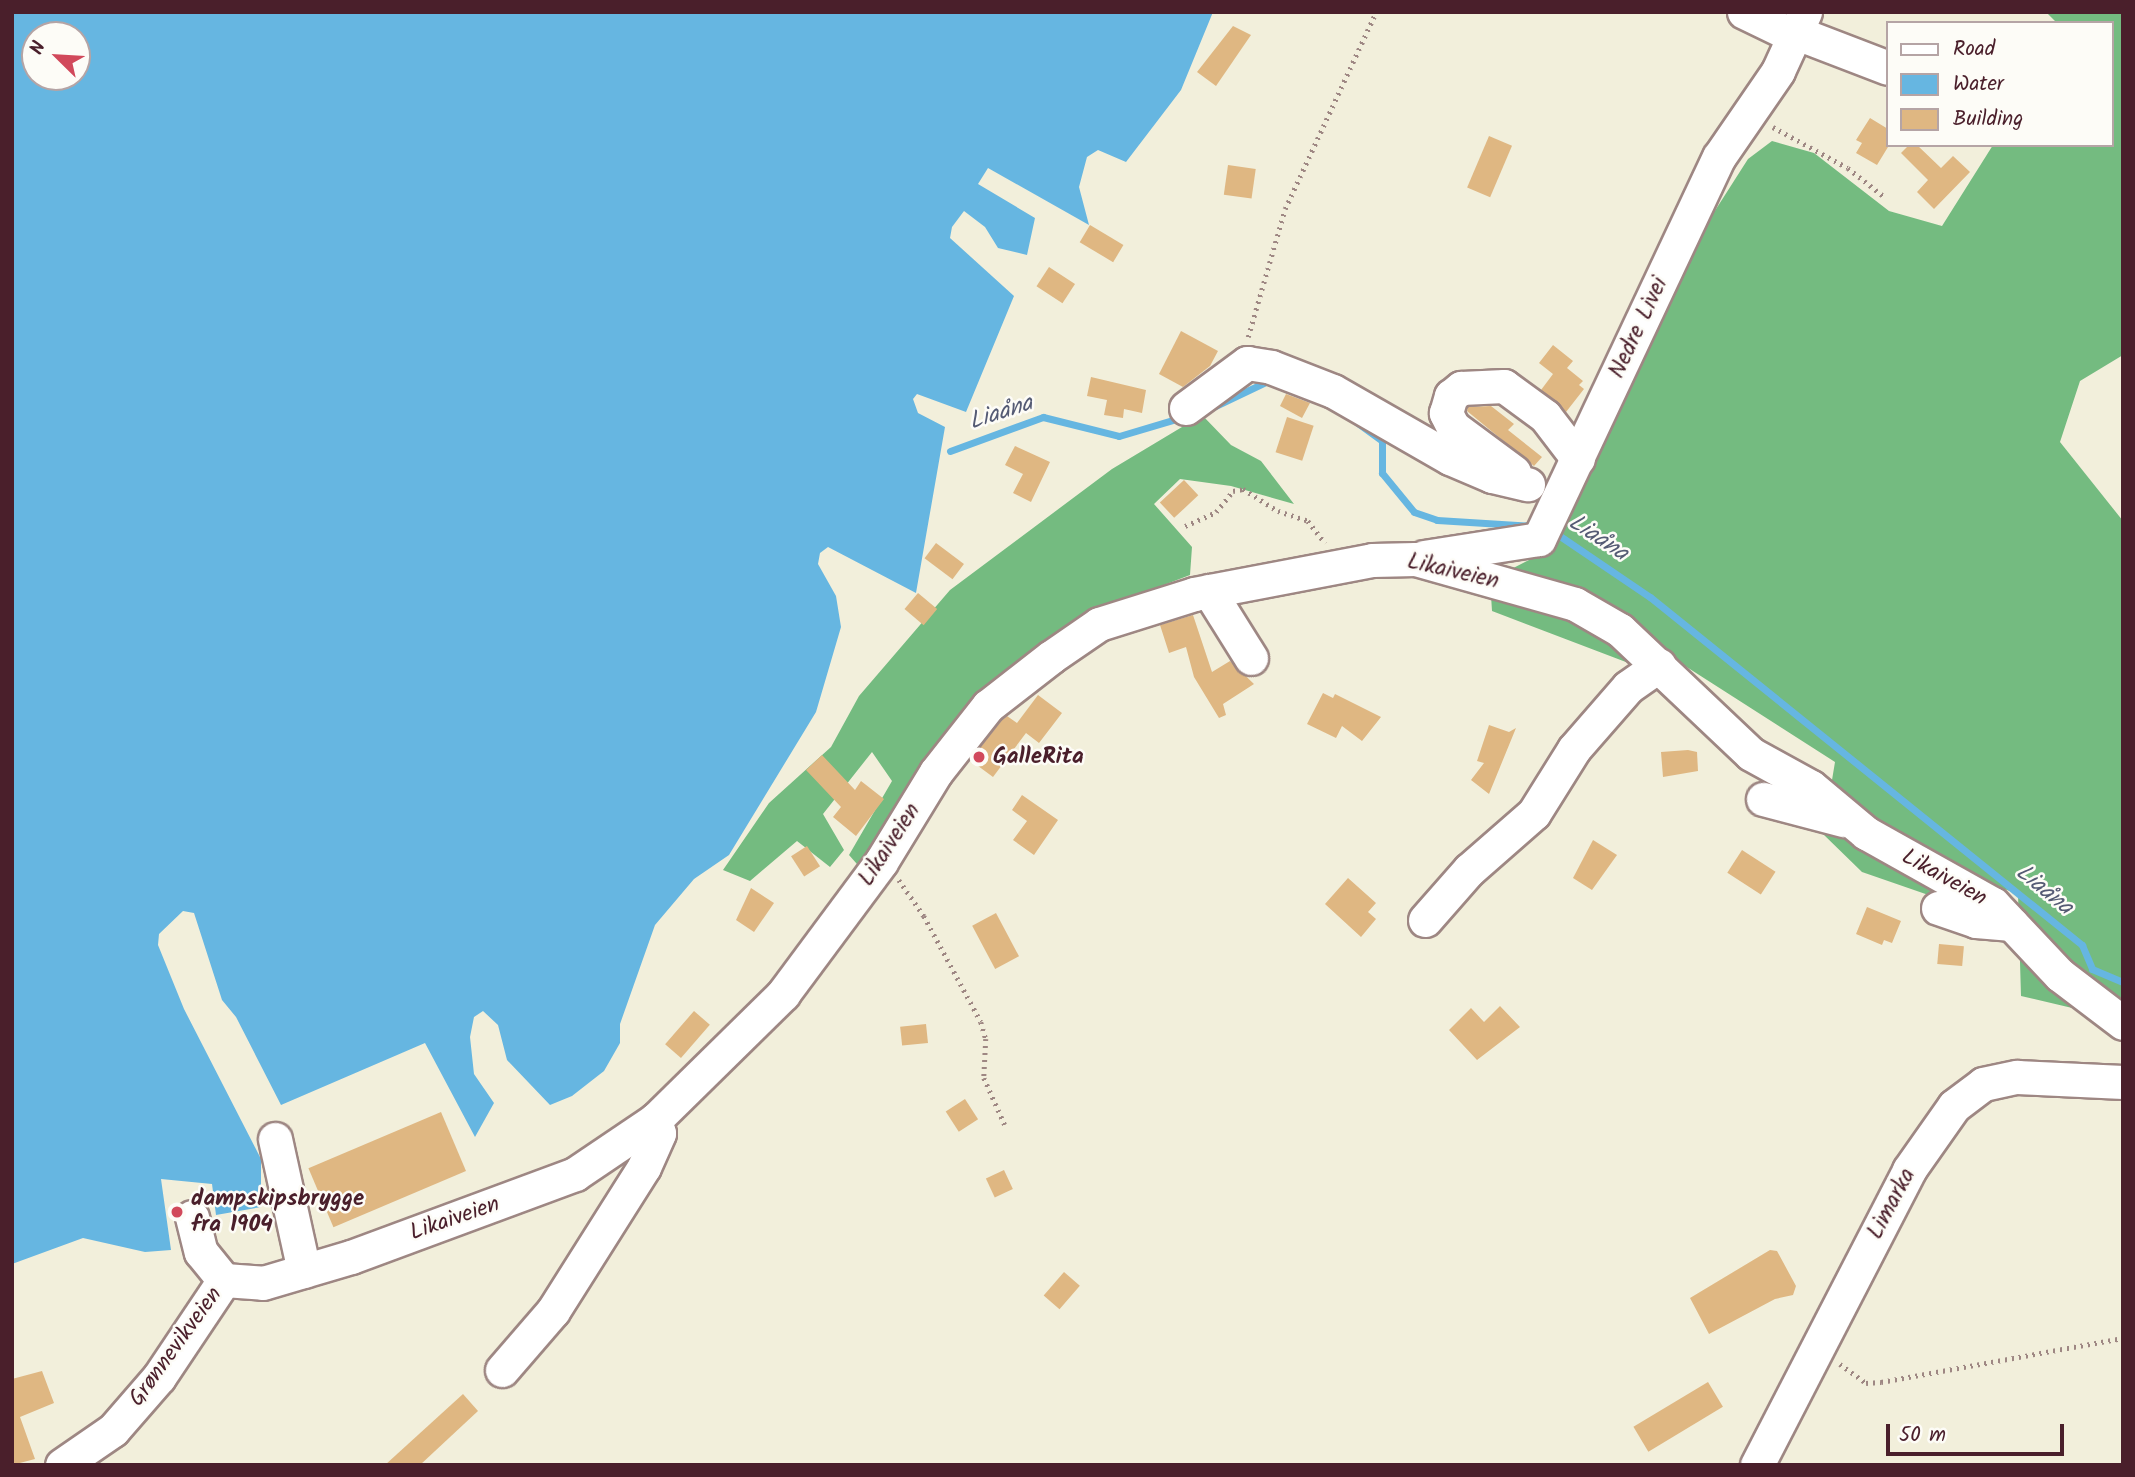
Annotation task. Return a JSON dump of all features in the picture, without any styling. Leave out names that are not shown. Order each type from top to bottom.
[{"type":"street","points":[[1744,12],[1799,27],[1886,67]]},
{"type":"street","name":"Nedre Livei","points":[[1416,559],[1539,539],[1719,157],[1752,113],[1799,27]]},
{"type":"street","points":[[1186,408],[1247,363],[1303,377],[1450,458],[1492,476],[1528,484]]},
{"type":"street","points":[[1555,506],[1453,426],[1446,413],[1451,396],[1461,388],[1504,386],[1545,416],[1578,459]]},
{"type":"street","name":"Likaiveien","points":[[224,1280],[263,1283],[304,1271],[525,1196],[575,1174],[655,1120],[783,995],[881,862],[936,772],[988,706],[1099,624],[1209,591],[1331,567],[1416,559],[1575,604],[1620,630],[1751,754],[1811,787],[1852,821],[1993,904],[2060,975],[2123,1023]]},
{"type":"street","points":[[1209,591],[1251,658]]},
{"type":"street","points":[[1425,920],[1469,870],[1534,813],[1574,750],[1628,687],[1659,665]]},
{"type":"street","points":[[1763,799],[1852,821]]},
{"type":"street","points":[[1938,908],[1976,921],[2012,924]]},
{"type":"street","name":"Limarka","points":[[1757,1465],[1909,1170],[1954,1106],[1983,1084],[2017,1077],[2123,1082]]},
{"type":"street","points":[[502,1370],[553,1311],[644,1167],[659,1132],[655,1120]]},
{"type":"street","points":[[275,1139],[304,1271]]},
{"type":"street","points":[[192,1217],[201,1252],[224,1280]]},
{"type":"street","name":"Grønnevikveien","points":[[62,1465],[122,1419],[159,1377],[224,1280]]},
{"type":"path","points":[[1247,363],[1255,305],[1285,209],[1376,12]]},
{"type":"path","points":[[1752,113],[1839,162],[1886,198]]},
{"type":"path","points":[[1185,526],[1216,512],[1233,491],[1243,489],[1278,511],[1308,521],[1328,548],[1331,567]]},
{"type":"path","points":[[881,862],[907,889],[981,1022],[986,1039],[984,1078],[1005,1125]]},
{"type":"path","points":[[1818,1345],[1866,1383],[2123,1338]]},
{"type":"green space","points":[[2046,12],[2123,12],[2123,355],[2080,381],[2060,442],[2123,521],[2123,1020],[2021,996],[2018,894],[1985,882],[1940,899],[1862,872],[1823,834],[1835,762],[1682,664],[1639,667],[1492,611],[1490,580],[1535,557],[1555,530],[1679,267],[1748,159],[1772,141],[1814,153],[1889,211],[1942,226],[1992,147],[2114,147],[2114,21],[2055,21]]},
{"type":"green space","points":[[1202,415],[1231,445],[1261,461],[1294,504],[1231,486],[1180,479],[1154,504],[1192,547],[1190,575],[1085,615],[864,872],[849,855],[892,781],[872,752],[823,814],[844,850],[830,867],[797,841],[750,881],[723,870],[769,803],[831,747],[859,696],[950,590],[1112,469]]},
{"type":"water","points":[[12,12],[1213,12],[1181,90],[1126,162],[1098,150],[1087,157],[1079,187],[1089,225],[988,168],[978,184],[1035,218],[1027,255],[998,248],[985,227],[964,211],[952,227],[950,238],[1014,296],[966,412],[917,394],[913,399],[918,413],[945,427],[916,593],[828,547],[820,553],[818,564],[836,596],[841,627],[816,712],[729,855],[694,879],[655,925],[620,1024],[620,1043],[604,1071],[572,1096],[550,1105],[507,1060],[498,1025],[483,1011],[474,1017],[470,1037],[474,1074],[494,1103],[475,1137],[425,1043],[281,1105],[236,1017],[222,1000],[194,913],[183,911],[159,934],[158,945],[184,1009],[261,1159],[261,1207],[216,1215],[212,1184],[161,1179],[171,1250],[145,1252],[83,1238],[12,1264]]},
{"type":"building","points":[[1233,26],[1251,35],[1216,86],[1197,72]]},
{"type":"building","points":[[1870,118],[1886,128],[1888,147],[1877,165],[1856,153],[1862,143],[1856,140]]},
{"type":"building","points":[[1489,136],[1512,146],[1490,197],[1467,188]]},
{"type":"building","points":[[1907,147],[1919,147],[1941,168],[1953,156],[1970,172],[1934,209],[1917,192],[1928,180],[1901,153]]},
{"type":"building","points":[[1228,165],[1256,169],[1252,199],[1224,195]]},
{"type":"building","points":[[1090,225],[1123,245],[1113,262],[1080,242]]},
{"type":"building","points":[[1049,267],[1075,284],[1062,303],[1036,286]]},
{"type":"building","points":[[1181,331],[1218,351],[1210,366],[1183,387],[1159,374]]},
{"type":"building","points":[[1553,345],[1573,361],[1567,368],[1583,381],[1579,385],[1584,389],[1566,412],[1541,390],[1553,374],[1539,363]]},
{"type":"building","points":[[1091,377],[1146,390],[1142,413],[1124,409],[1123,418],[1104,415],[1107,400],[1087,396]]},
{"type":"building","points":[[1286,394],[1310,403],[1302,418],[1280,406]]},
{"type":"building","points":[[1491,406],[1514,424],[1508,430],[1542,457],[1534,466],[1467,411],[1468,407]]},
{"type":"building","points":[[1287,417],[1314,426],[1302,461],[1276,452]]},
{"type":"building","points":[[1015,446],[1050,462],[1031,502],[1013,493],[1023,474],[1005,465]]},
{"type":"building","points":[[1184,480],[1198,495],[1174,518],[1160,503]]},
{"type":"building","points":[[936,543],[964,564],[953,579],[925,558]]},
{"type":"building","points":[[918,593],[937,609],[924,625],[905,609]]},
{"type":"building","points":[[1193,615],[1212,672],[1230,661],[1254,684],[1223,704],[1226,715],[1219,718],[1194,677],[1186,647],[1169,653],[1160,625]]},
{"type":"building","points":[[1323,693],[1333,698],[1335,694],[1381,717],[1362,741],[1342,726],[1336,738],[1307,724]]},
{"type":"building","points":[[1038,695],[1062,713],[1039,743],[1026,733],[993,777],[970,760],[1002,720],[1007,716],[1017,723]]},
{"type":"building","points":[[1489,725],[1509,732],[1516,728],[1489,794],[1471,780],[1484,763],[1477,761]]},
{"type":"building","points":[[1661,752],[1697,752],[1698,771],[1663,777]]},
{"type":"building","points":[[822,755],[855,790],[861,781],[884,799],[856,836],[833,817],[841,807],[806,770]]},
{"type":"building","points":[[1022,795],[1058,820],[1034,855],[1013,840],[1027,821],[1012,810]]},
{"type":"building","points":[[1593,840],[1617,855],[1592,890],[1573,878]]},
{"type":"building","points":[[807,846],[820,866],[804,876],[791,856]]},
{"type":"building","points":[[1742,850],[1776,872],[1761,894],[1727,873]]},
{"type":"building","points":[[1348,878],[1376,903],[1368,912],[1376,919],[1361,937],[1325,904]]},
{"type":"building","points":[[751,888],[774,903],[754,932],[736,920]]},
{"type":"building","points":[[1867,907],[1901,921],[1892,943],[1884,940],[1882,945],[1856,934]]},
{"type":"building","points":[[996,913],[1019,956],[995,969],[972,926]]},
{"type":"building","points":[[1939,944],[1964,946],[1962,966],[1937,964]]},
{"type":"building","points":[[1500,1006],[1520,1027],[1477,1060],[1449,1030],[1471,1008],[1484,1022]]},
{"type":"building","points":[[694,1011],[710,1025],[681,1058],[665,1044]]},
{"type":"building","points":[[926,1024],[928,1043],[902,1046],[900,1027]]},
{"type":"building","points":[[965,1099],[978,1119],[959,1132],[946,1112]]},
{"type":"building","points":[[441,1112],[466,1171],[333,1227],[308,1168]]},
{"type":"building","points":[[1004,1170],[1013,1189],[995,1197],[986,1178]]},
{"type":"building","points":[[1770,1250],[1777,1251],[1796,1286],[1793,1295],[1775,1299],[1709,1334],[1690,1298]]},
{"type":"building","points":[[1064,1272],[1080,1286],[1060,1309],[1044,1295]]},
{"type":"building","points":[[42,1371],[54,1403],[20,1417],[35,1459],[12,1465],[12,1379]]},
{"type":"building","points":[[1708,1382],[1723,1407],[1648,1452],[1633,1427]]},
{"type":"building","points":[[463,1394],[478,1411],[420,1465],[385,1465]]},
{"type":"waterway","name":"Liaåna","points":[[1211,408],[1270,380]]},
{"type":"waterway","name":"Liaåna","points":[[950,451],[1043,417],[1119,436],[1183,417]]},
{"type":"waterway","name":"Liaåna","points":[[1352,419],[1382,441],[1382,473],[1414,512],[1437,520],[1536,526]]},
{"type":"waterway","name":"Liaåna","points":[[1551,530],[1650,597],[2082,945],[2092,969],[2123,982]]},
{"type":"place","name":"GalleRita","points":[[979,757]]},
{"type":"place","name":"dampskipsbrygge fra 1904","points":[[177,1212]]}]
